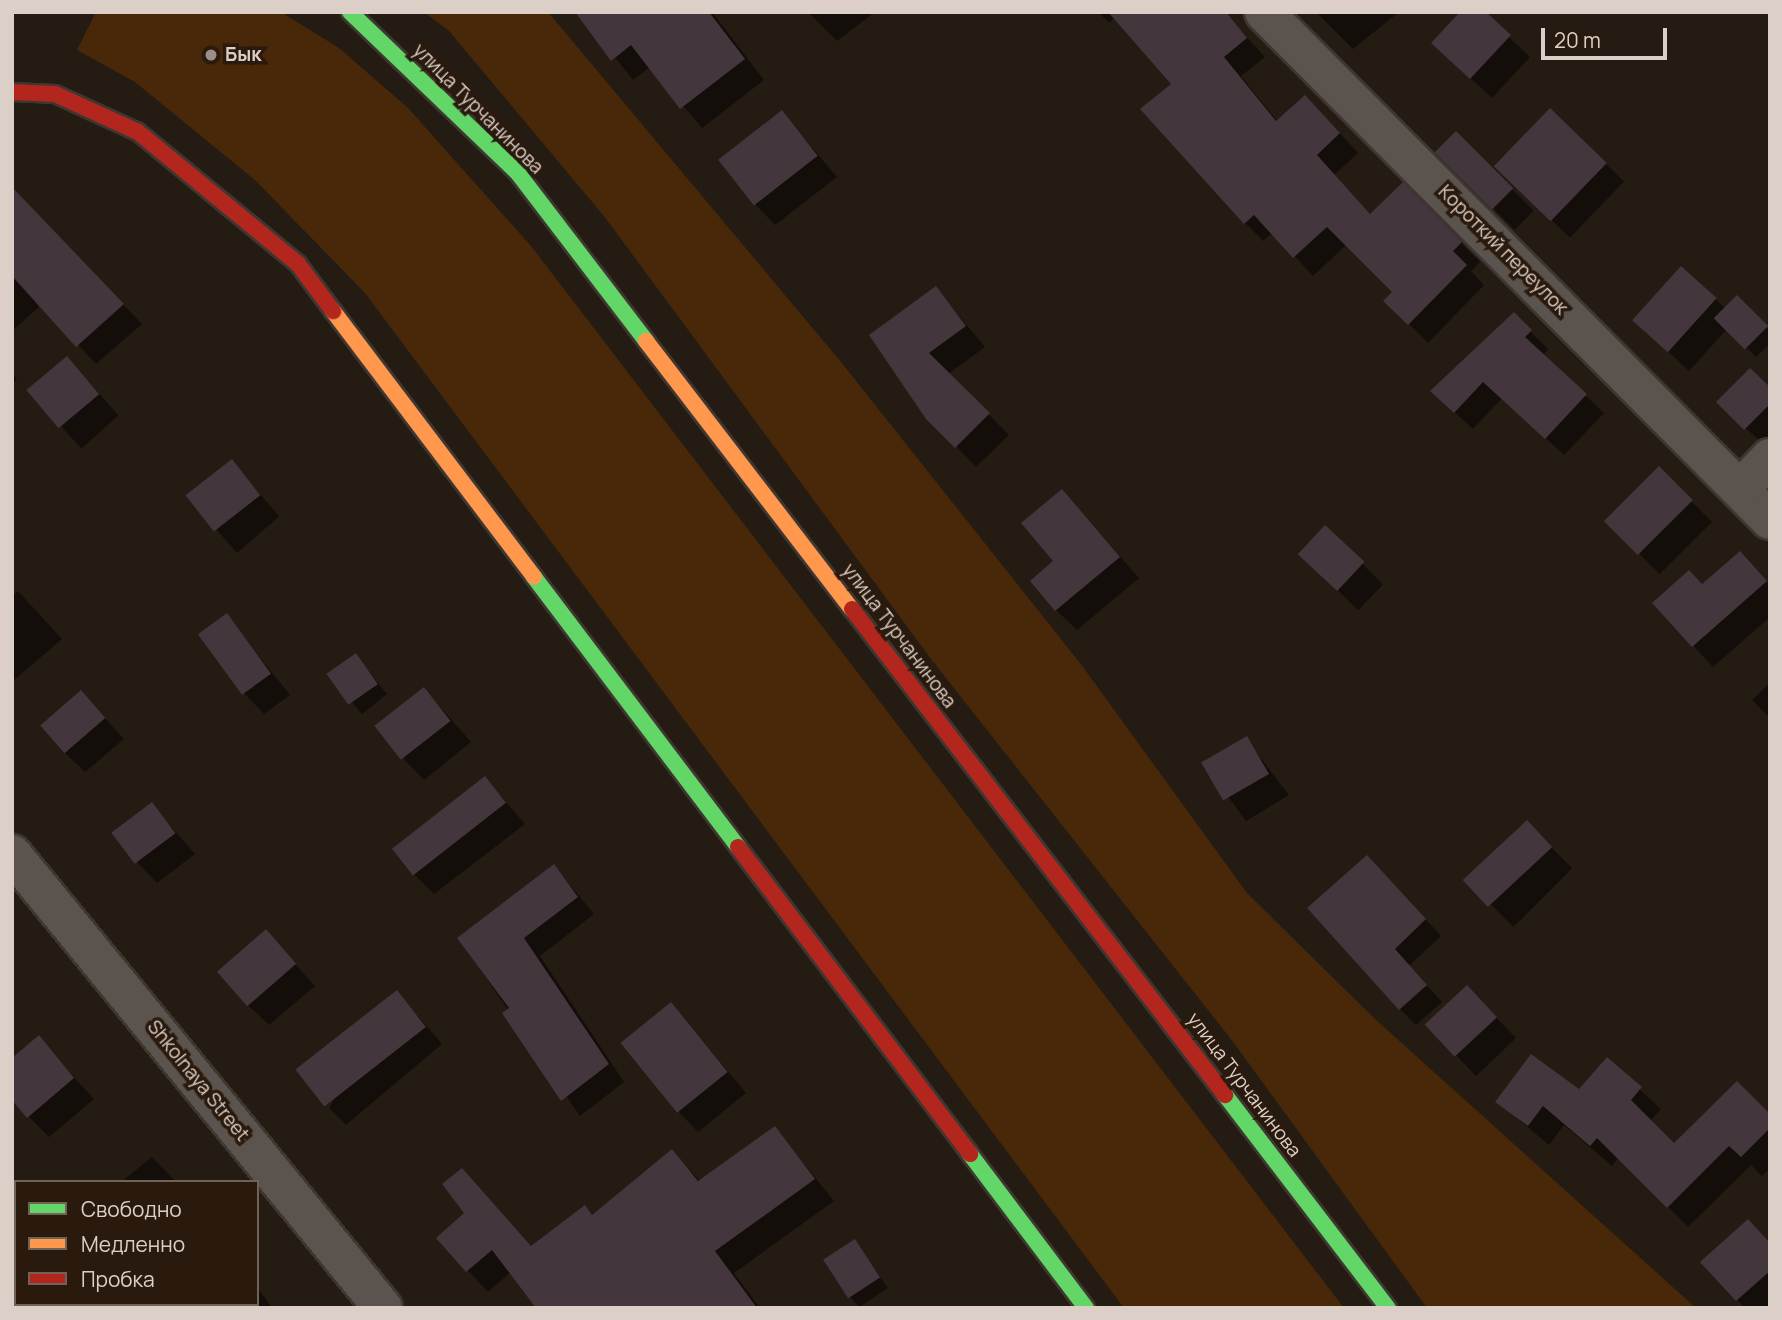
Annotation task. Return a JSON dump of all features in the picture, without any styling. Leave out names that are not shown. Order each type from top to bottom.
[{"type":"street","name":"улица Турчанинова","points":[[350,12],[517,172],[1388,1308]]},
{"type":"street","name":"Короткий переулок","points":[[1264,12],[1770,520]]},
{"type":"street","points":[[12,92],[55,94],[138,132],[299,264],[1086,1308]]},
{"type":"street","points":[[1741,488],[1770,458]]},
{"type":"street","name":"Shkolnaya Street","points":[[12,853],[383,1308]]},
{"type":"shaded area","points":[[96,12],[281,12],[339,48],[408,108],[531,246],[1344,1308],[1124,1308],[365,293],[255,180],[135,82],[77,50]]},
{"type":"shaded area","points":[[424,12],[548,12],[841,362],[1083,667],[1247,893],[1375,1019],[1696,1308],[1427,1308],[1234,1043],[931,659],[604,216],[449,31]]},
{"type":"building","points":[[575,12],[709,12],[745,59],[680,109],[631,45],[611,61]]},
{"type":"building","points":[[1108,12],[1226,12],[1247,38],[1224,57],[1276,121],[1305,95],[1340,133],[1317,155],[1370,214],[1403,182],[1462,242],[1453,251],[1467,265],[1408,325],[1383,301],[1392,292],[1327,227],[1293,258],[1254,215],[1244,224],[1140,109],[1171,84]]},
{"type":"building","points":[[1460,12],[1486,12],[1511,35],[1470,79],[1431,43]]},
{"type":"building","points":[[1550,108],[1607,163],[1551,221],[1494,166]]},
{"type":"building","points":[[782,110],[818,156],[754,206],[718,160]]},
{"type":"building","points":[[1456,131],[1513,188],[1492,209],[1435,152]]},
{"type":"building","points":[[12,187],[124,304],[76,347],[12,276]]},
{"type":"building","points":[[1681,266],[1717,298],[1668,352],[1632,320]]},
{"type":"building","points":[[936,286],[966,326],[929,353],[990,413],[955,448],[926,419],[869,335]]},
{"type":"building","points":[[1737,295],[1768,326],[1745,349],[1714,318]]},
{"type":"building","points":[[1514,312],[1532,330],[1525,337],[1587,394],[1545,439],[1483,382],[1454,413],[1430,391]]},
{"type":"building","points":[[67,356],[99,394],[59,428],[26,390]]},
{"type":"building","points":[[1750,368],[1770,387],[1770,404],[1744,430],[1716,402]]},
{"type":"building","points":[[232,459],[260,495],[214,532],[186,495]]},
{"type":"building","points":[[1659,466],[1693,500],[1638,555],[1604,521]]},
{"type":"building","points":[[1062,489],[1120,557],[1055,611],[1030,581],[1053,561],[1021,523]]},
{"type":"building","points":[[1325,525],[1364,562],[1337,591],[1298,554]]},
{"type":"building","points":[[1740,551],[1767,581],[1692,647],[1652,603],[1689,570],[1702,584]]},
{"type":"building","points":[[227,613],[271,674],[242,695],[198,634]]},
{"type":"building","points":[[356,653],[378,684],[348,705],[327,674]]},
{"type":"building","points":[[424,687],[450,721],[401,760],[374,726]]},
{"type":"building","points":[[81,690],[105,718],[65,753],[40,725]]},
{"type":"building","points":[[1247,736],[1269,774],[1223,801],[1201,762]]},
{"type":"building","points":[[485,776],[506,803],[413,875],[392,849]]},
{"type":"building","points":[[152,802],[175,833],[135,864],[111,833]]},
{"type":"building","points":[[1527,820],[1552,847],[1488,907],[1463,880]]},
{"type":"building","points":[[1367,855],[1426,919],[1395,949],[1427,985],[1399,1010],[1307,908]]},
{"type":"building","points":[[554,864],[578,897],[524,938],[609,1064],[561,1101],[502,1013],[509,1008],[457,938]]},
{"type":"building","points":[[266,929],[296,964],[247,1006],[217,972]]},
{"type":"building","points":[[1467,985],[1497,1017],[1455,1057],[1425,1025]]},
{"type":"building","points":[[397,990],[426,1027],[324,1106],[295,1069]]},
{"type":"building","points":[[671,1002],[728,1072],[677,1113],[620,1043]]},
{"type":"building","points":[[39,1035],[74,1078],[27,1118],[12,1100],[12,1058]]},
{"type":"building","points":[[1531,1054],[1579,1089],[1607,1057],[1642,1087],[1631,1100],[1674,1143],[1737,1081],[1770,1114],[1770,1128],[1741,1157],[1729,1146],[1667,1208],[1597,1138],[1590,1146],[1543,1106],[1528,1126],[1495,1102]]},
{"type":"building","points":[[775,1126],[815,1179],[715,1251],[757,1308],[536,1308],[492,1250],[466,1272],[436,1238],[464,1213],[442,1184],[462,1168],[531,1246],[585,1205],[592,1215],[672,1149],[698,1181]]},
{"type":"building","points":[[1748,1219],[1770,1243],[1770,1271],[1736,1301],[1700,1262]]},
{"type":"building","points":[[855,1239],[880,1278],[848,1298],[823,1260]]},
{"type":"traffic: fast","points":[[350,12],[517,172],[646,341]]},
{"type":"traffic: fast","points":[[534,577],[738,847]]},
{"type":"traffic: fast","points":[[1225,1095],[1388,1308]]},
{"type":"traffic: fast","points":[[970,1154],[1086,1308]]},
{"type":"traffic: slow","points":[[333,311],[534,577]]},
{"type":"traffic: slow","points":[[646,341],[852,609]]},
{"type":"traffic: jam","points":[[12,92],[55,94],[138,132],[298,264],[333,311]]},
{"type":"traffic: jam","points":[[852,609],[1225,1095]]},
{"type":"traffic: jam","points":[[738,847],[970,1154]]},
{"type":"place","name":"Бык","points":[[211,55]]}]
